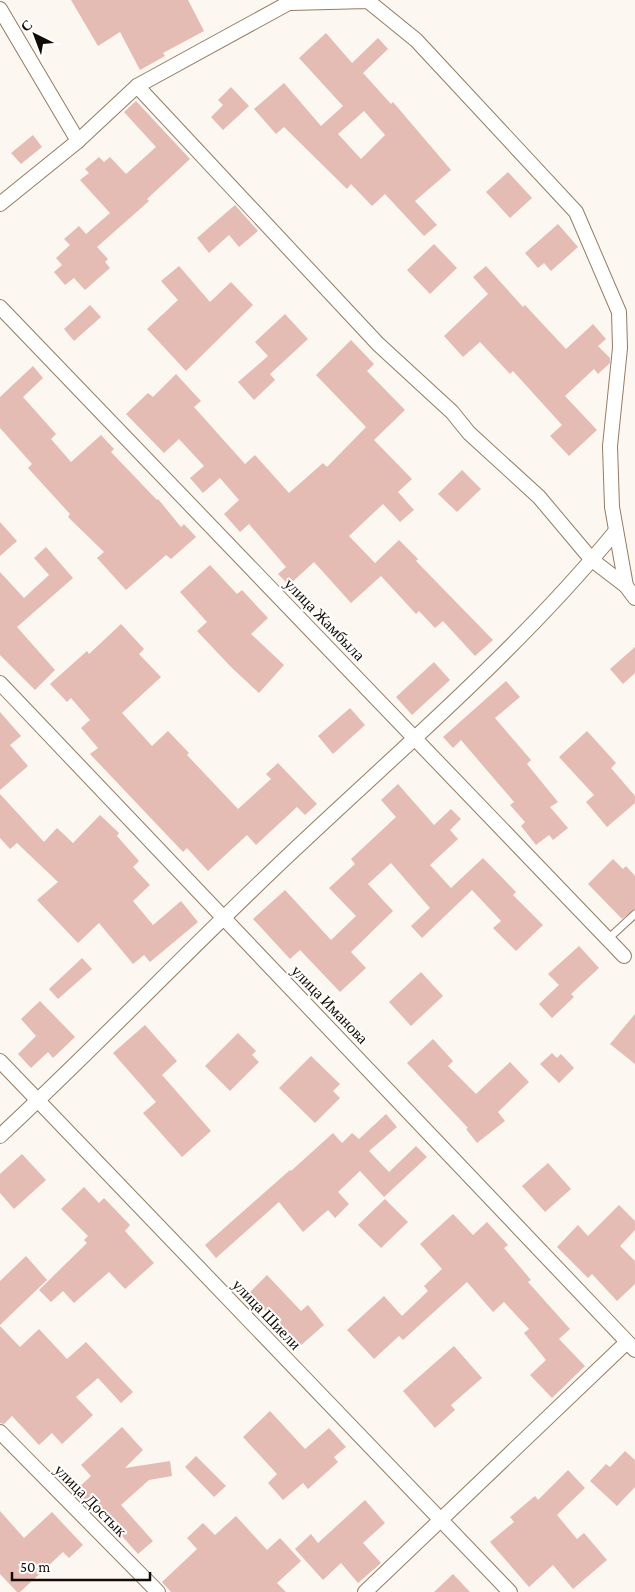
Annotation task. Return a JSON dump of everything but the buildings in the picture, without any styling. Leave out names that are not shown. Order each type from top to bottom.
[{"type":"street","points":[[0,204],[78,141],[137,86],[291,1],[368,1],[416,40],[576,212],[619,312],[620,348],[610,446],[612,507],[626,586]]},
{"type":"street","points":[[0,9],[78,141]]},
{"type":"street","points":[[137,86],[378,344],[452,412],[470,433],[539,498],[592,560],[626,586],[635,598]]},
{"type":"street","name":"улица Жамбыла","points":[[0,307],[415,736],[624,956]]},
{"type":"street","points":[[0,1136],[38,1101],[223,917],[497,661],[616,532]]},
{"type":"street","name":"улица Иманова","points":[[0,682],[631,1346]]},
{"type":"street","name":"улица Шиели","points":[[0,1061],[510,1592]]},
{"type":"street","points":[[365,1592],[440,1520],[631,1346]]},
{"type":"street","name":"улица Достык","points":[[0,1432],[158,1592]]},
{"type":"lane","points":[[608,939],[635,914]]}]
